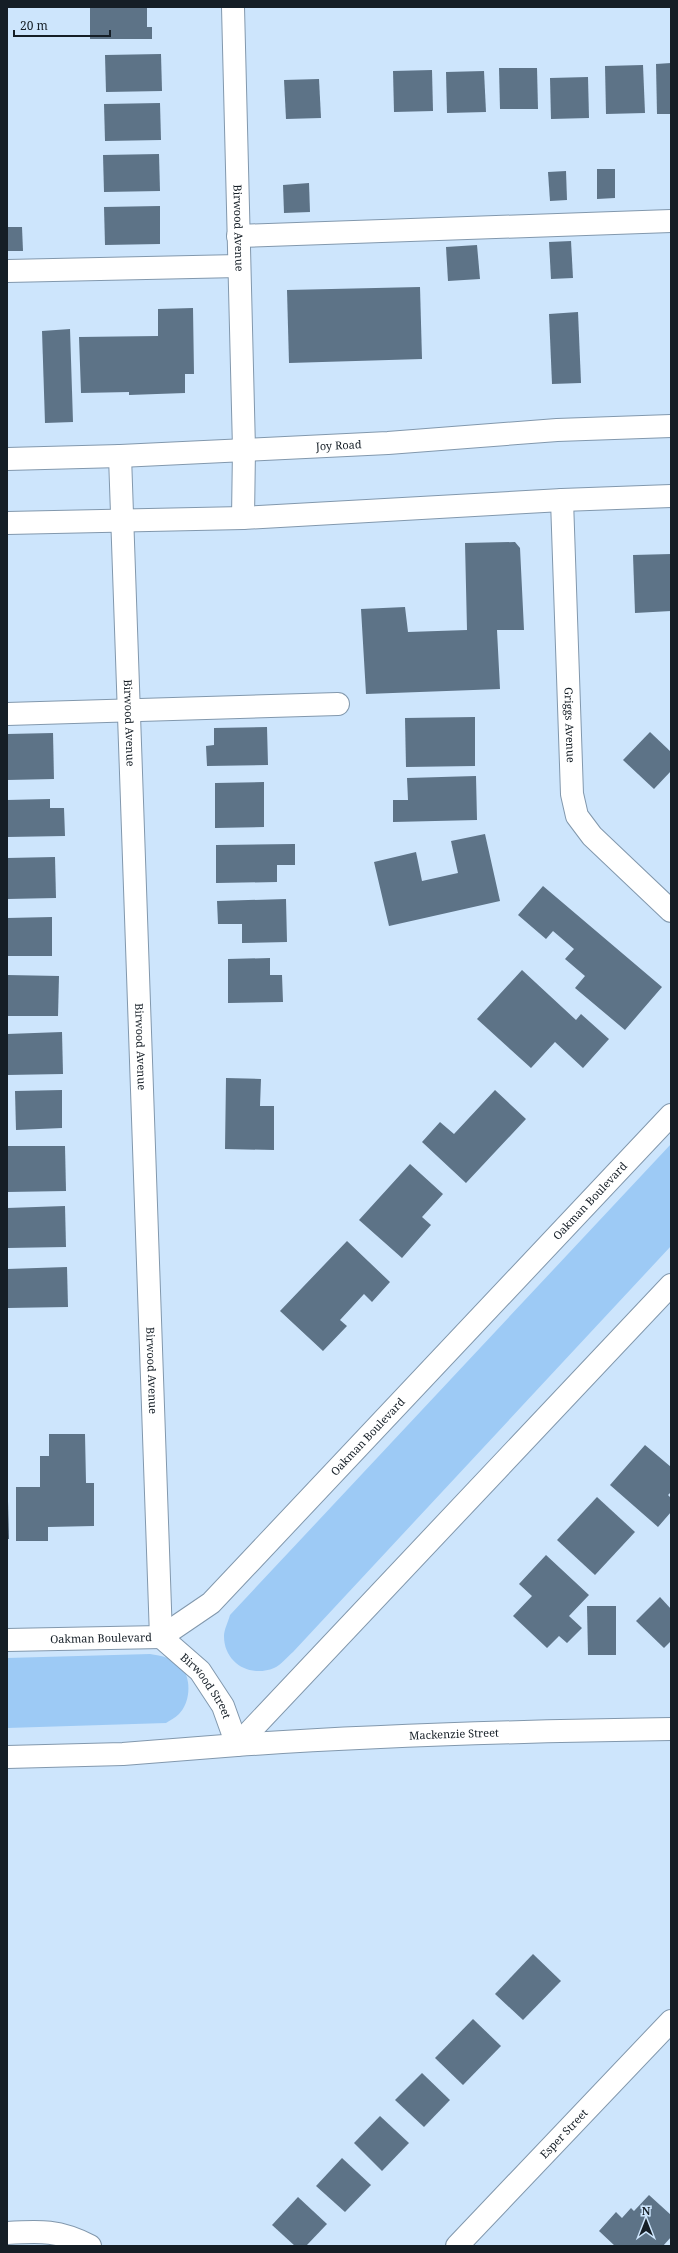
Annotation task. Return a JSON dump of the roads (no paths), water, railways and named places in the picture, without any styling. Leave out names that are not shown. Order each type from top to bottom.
[{"type":"street","name":"Birwood Avenue","points":[[233,7],[244,450]]},
{"type":"street","points":[[238,236],[671,221]]},
{"type":"street","points":[[7,271],[239,266]]},
{"type":"street","name":"Joy Road","points":[[7,459],[120,456],[388,443],[557,430],[671,426]]},
{"type":"street","points":[[244,450],[244,518]]},
{"type":"street","name":"Birwood Avenue","points":[[120,456],[121,520],[161,1637]]},
{"type":"street","points":[[7,523],[244,518],[562,500],[671,496]]},
{"type":"street","name":"Griggs Avenue","points":[[562,500],[572,794],[577,816],[592,836],[671,911]]},
{"type":"street","points":[[7,714],[338,704]]},
{"type":"street","name":"Oakman Boulevard","points":[[7,1640],[161,1637],[211,1603],[671,1115]]},
{"type":"street","points":[[7,1757],[123,1754],[237,1745],[671,1286]]},
{"type":"street","name":"Birwood Street","points":[[161,1637],[200,1671],[222,1706],[237,1745]]},
{"type":"street","points":[[663,1729],[671,1743]]},
{"type":"street","name":"Mackenzie Street","points":[[237,1745],[348,1737],[663,1729]]},
{"type":"street","name":"Esper Street","points":[[457,2246],[671,2021]]},
{"type":"street","points":[[7,2232],[54,2232],[71,2236],[90,2246]]}]
